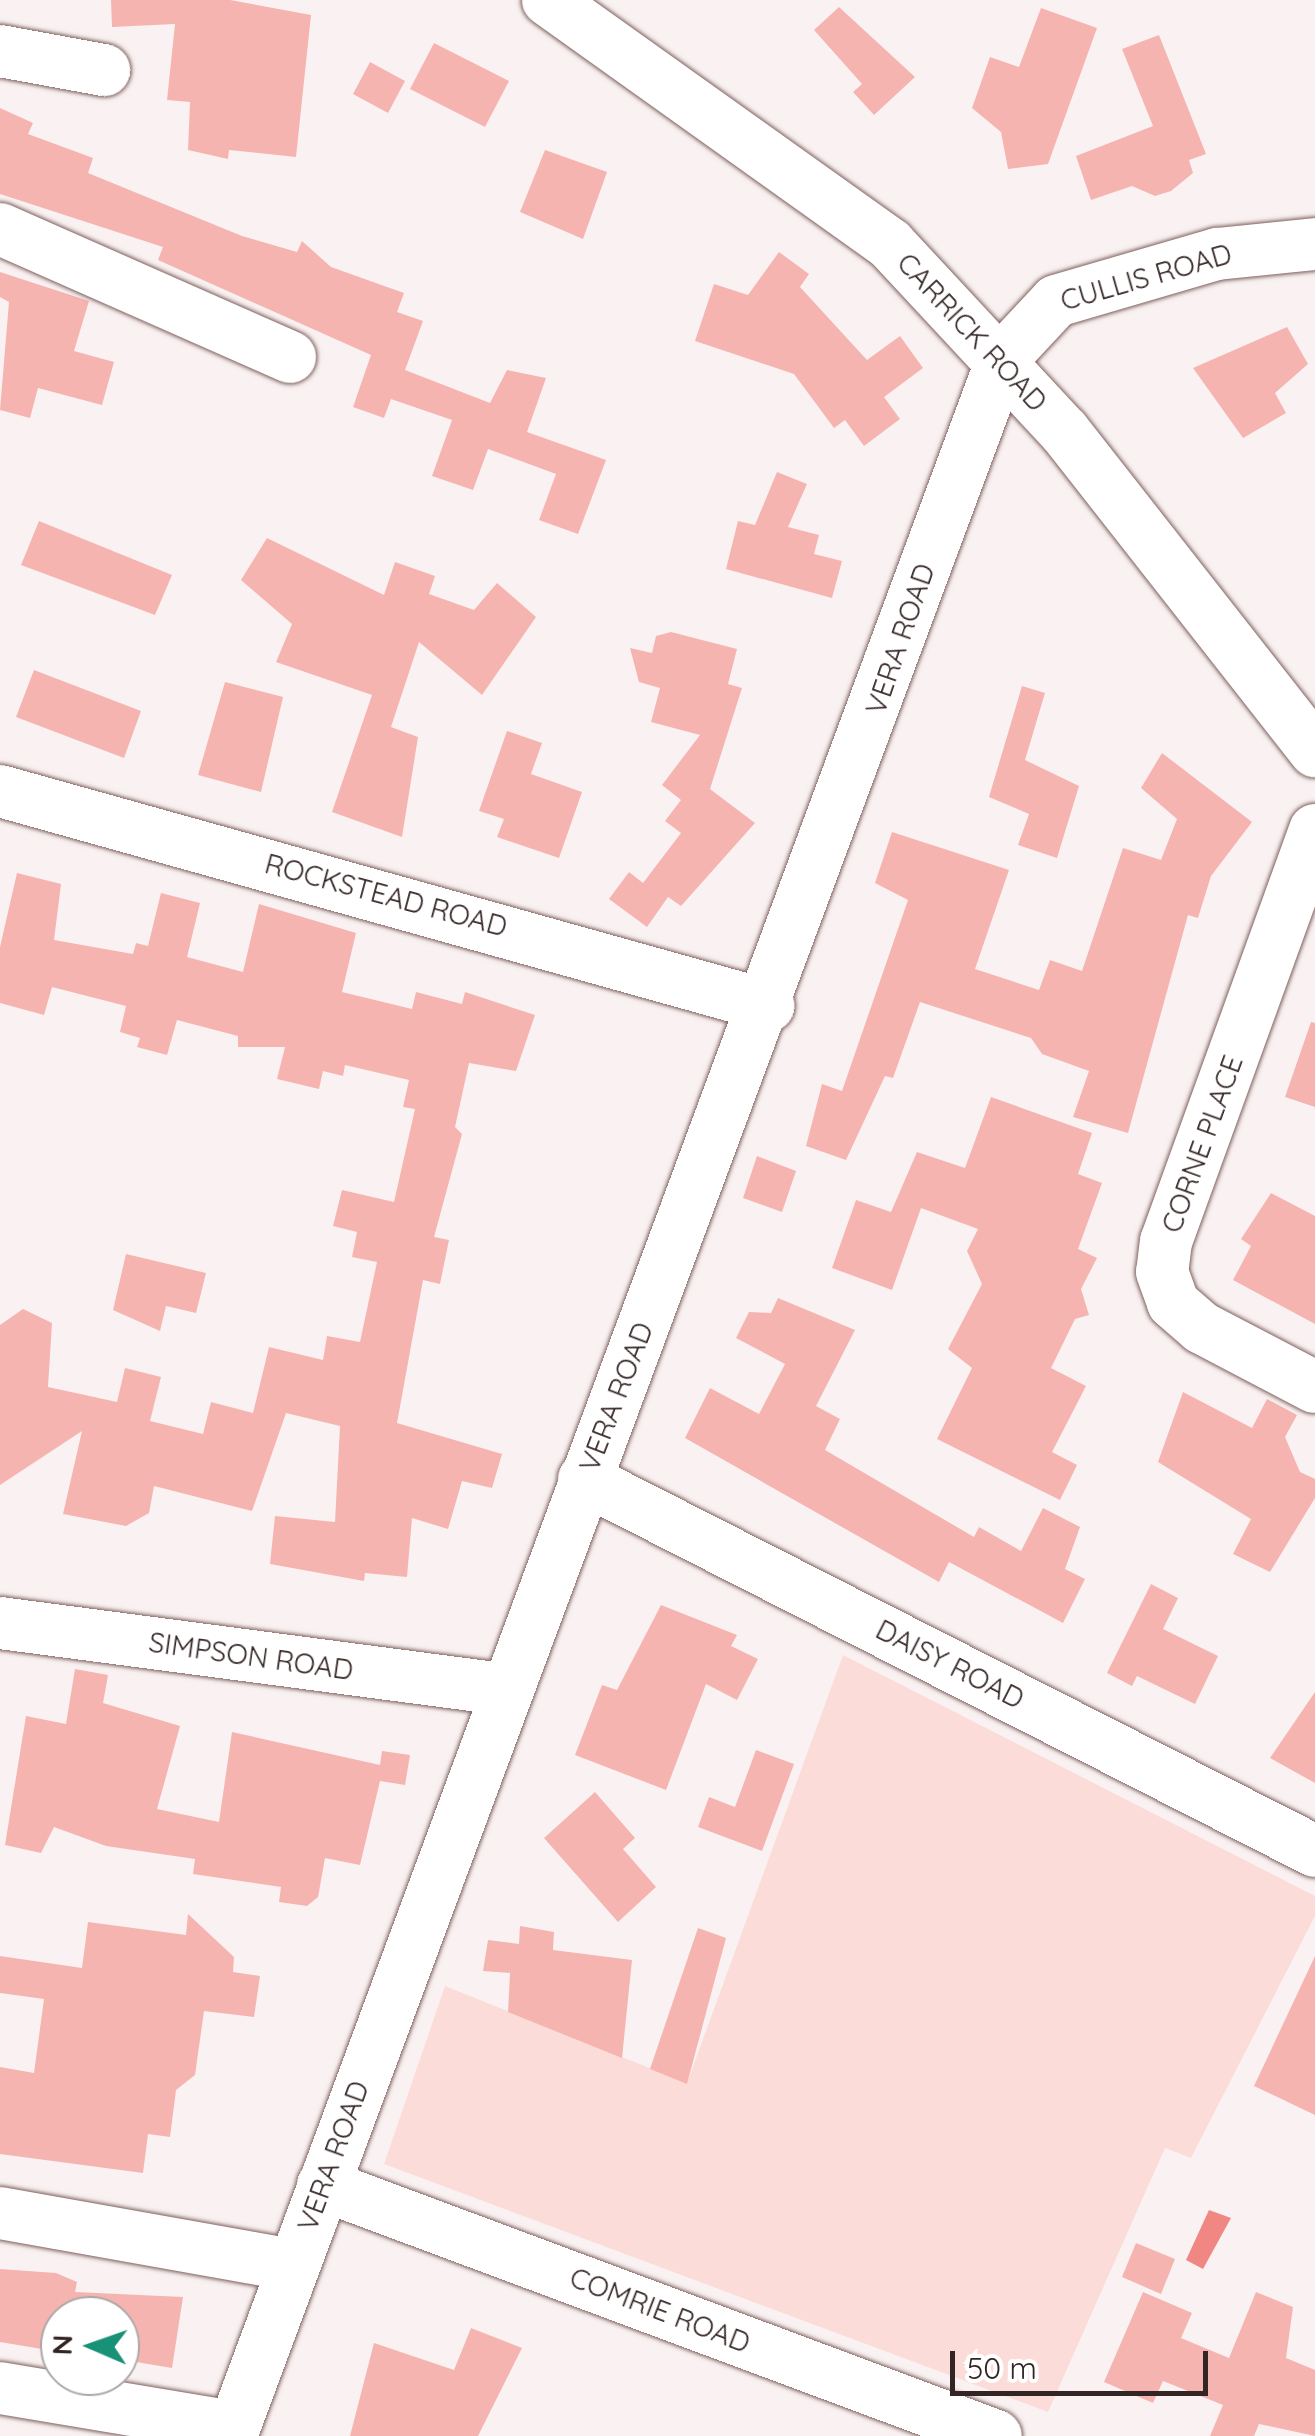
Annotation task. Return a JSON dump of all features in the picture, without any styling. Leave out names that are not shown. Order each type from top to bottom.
[{"type":"street","name":"CARRICK ROAD","points":[[548,0],[828,191],[1002,358],[1315,750]]},
{"type":"street","points":[[0,51],[104,70]]},
{"type":"street","points":[[0,229],[290,357]]},
{"type":"street","name":"CULLIS ROAD","points":[[1002,358],[1056,301],[1217,254],[1315,244]]},
{"type":"street","name":"VERA ROAD","points":[[233,2432],[502,1689],[769,1006],[1002,358]]},
{"type":"street","name":"ROCKSTEAD ROAD","points":[[0,791],[769,1006]]},
{"type":"street","name":"CORNE PLACE","points":[[1315,830],[1166,1241],[1162,1272],[1173,1303],[1202,1328],[1315,1386]]},
{"type":"street","name":"DAISY ROAD","points":[[584,1479],[1315,1852]]},
{"type":"street","name":"SIMPSON ROAD","points":[[0,1623],[502,1689]]},
{"type":"street","name":"COMRIE ROAD","points":[[323,2185],[996,2436]]},
{"type":"street","points":[[0,2213],[292,2265]]},
{"type":"street","points":[[0,2388],[233,2432]]},
{"type":"shaded area","points":[[843,1655],[1315,1896],[1315,1916],[1191,2158],[1165,2148],[1048,2412],[384,2164],[445,1986],[687,2083]]},
{"type":"shaded area","points":[[1209,2210],[1231,2218],[1203,2269],[1186,2260]]},
{"type":"building","points":[[111,0],[230,0],[311,15],[296,157],[229,150],[228,159],[188,150],[190,102],[167,100],[175,24],[112,27]]},
{"type":"building","points":[[839,7],[915,77],[874,115],[853,92],[862,84],[814,30]]},
{"type":"building","points":[[1041,8],[1097,28],[1048,164],[1008,169],[1001,132],[972,108],[990,57],[1019,67]]},
{"type":"building","points":[[1159,35],[1206,154],[1189,160],[1193,173],[1171,191],[1155,196],[1132,186],[1091,200],[1076,156],[1153,126],[1122,49]]},
{"type":"building","points":[[434,43],[509,81],[485,127],[410,89]]},
{"type":"building","points":[[370,62],[405,81],[388,113],[353,94]]},
{"type":"building","points":[[0,108],[33,123],[28,134],[93,158],[88,173],[242,236],[297,252],[302,241],[331,267],[404,293],[397,312],[423,321],[405,370],[490,403],[507,370],[546,378],[527,432],[606,460],[578,534],[539,520],[556,474],[488,449],[473,490],[432,476],[452,420],[391,399],[384,418],[353,407],[371,355],[158,260],[163,247],[0,194]]},
{"type":"building","points":[[545,150],[607,172],[583,239],[520,212]]},
{"type":"building","points":[[779,252],[809,274],[800,287],[867,360],[900,336],[923,368],[884,397],[900,419],[864,446],[845,420],[834,428],[794,374],[695,341],[714,284],[748,295]]},
{"type":"building","points":[[0,272],[89,301],[74,351],[114,362],[102,405],[38,388],[30,418],[0,410],[9,302],[0,297]]},
{"type":"building","points":[[1287,327],[1308,364],[1275,393],[1286,413],[1243,438],[1193,368]]},
{"type":"building","points":[[777,472],[807,484],[788,527],[819,535],[814,554],[842,561],[832,598],[726,569],[738,521],[755,525]]},
{"type":"building","points":[[39,521],[172,575],[155,615],[21,565]]},
{"type":"building","points":[[267,538],[384,595],[395,562],[435,576],[429,594],[474,610],[497,583],[536,617],[482,695],[419,642],[391,727],[418,737],[402,837],[332,812],[372,695],[276,662],[292,624],[241,580]]},
{"type":"building","points":[[671,632],[737,649],[728,684],[742,688],[710,789],[755,823],[681,906],[668,897],[647,927],[609,899],[629,872],[643,883],[681,833],[665,821],[681,800],[662,785],[700,735],[651,722],[660,688],[639,682],[630,648],[652,653],[656,636]]},
{"type":"building","points":[[34,670],[141,711],[124,758],[16,717]]},
{"type":"building","points":[[225,682],[283,697],[261,792],[198,775]]},
{"type":"building","points":[[1022,686],[1045,693],[1025,760],[1079,786],[1057,858],[1018,845],[1029,814],[989,797]]},
{"type":"building","points":[[507,731],[542,743],[531,774],[582,792],[559,858],[497,837],[504,819],[479,811]]},
{"type":"building","points":[[1162,753],[1252,822],[1211,876],[1198,918],[1188,915],[1128,1133],[1073,1117],[1089,1071],[1042,1054],[1031,1038],[920,1002],[893,1078],[885,1076],[846,1160],[806,1146],[822,1084],[842,1091],[908,900],[875,883],[892,832],[1009,870],[975,969],[1039,990],[1050,960],[1082,971],[1123,848],[1161,860],[1177,819],[1141,788]]},
{"type":"building","points":[[17,873],[61,884],[54,940],[133,954],[136,943],[148,946],[161,893],[200,903],[187,957],[243,972],[259,904],[356,933],[342,992],[412,1009],[416,992],[462,1004],[465,992],[535,1015],[516,1071],[469,1063],[455,1127],[462,1134],[434,1237],[449,1240],[440,1284],[423,1280],[397,1423],[502,1454],[492,1488],[462,1481],[448,1529],[412,1518],[407,1577],[365,1573],[364,1581],[270,1564],[275,1516],[335,1522],[340,1426],[286,1413],[252,1511],[154,1486],[149,1513],[126,1526],[63,1514],[82,1431],[0,1485],[0,1325],[23,1309],[52,1323],[48,1387],[117,1402],[125,1368],[161,1377],[150,1421],[203,1434],[211,1402],[253,1413],[269,1347],[323,1360],[327,1336],[360,1342],[377,1262],[352,1257],[357,1232],[333,1226],[342,1190],[394,1202],[415,1109],[403,1107],[409,1080],[345,1065],[343,1076],[323,1071],[319,1089],[277,1079],[285,1047],[238,1047],[238,1036],[177,1020],[167,1055],[137,1047],[140,1038],[120,1032],[126,1006],[52,987],[44,1015],[0,1003],[0,947]]},
{"type":"building","points":[[1311,1022],[1315,1023],[1315,1107],[1285,1097]]},
{"type":"building","points":[[991,1097],[1092,1133],[1078,1174],[1102,1183],[1078,1249],[1097,1258],[1081,1289],[1089,1315],[1075,1319],[1051,1368],[1086,1386],[1052,1452],[1077,1465],[1060,1500],[937,1439],[972,1368],[948,1349],[982,1284],[967,1251],[978,1229],[921,1208],[892,1290],[832,1268],[856,1200],[891,1212],[917,1152],[965,1168]]},
{"type":"building","points":[[757,1156],[796,1171],[782,1212],[743,1198]]},
{"type":"building","points":[[1271,1193],[1315,1216],[1315,1324],[1233,1280],[1251,1246],[1241,1239]]},
{"type":"building","points":[[126,1254],[206,1273],[196,1313],[166,1306],[160,1331],[113,1310]]},
{"type":"building","points":[[778,1298],[855,1330],[816,1406],[840,1419],[825,1450],[974,1537],[979,1527],[1021,1551],[1043,1508],[1080,1527],[1065,1569],[1085,1579],[1063,1623],[949,1562],[939,1582],[685,1438],[710,1388],[759,1414],[785,1364],[736,1338],[749,1312],[771,1313]]},
{"type":"building","points":[[1183,1392],[1252,1428],[1267,1399],[1297,1415],[1285,1437],[1300,1472],[1315,1479],[1315,1498],[1270,1572],[1233,1554],[1251,1519],[1158,1462]]},
{"type":"building","points":[[1151,1584],[1178,1598],[1163,1629],[1218,1656],[1195,1704],[1137,1676],[1132,1686],[1107,1673]]},
{"type":"building","points":[[661,1605],[737,1635],[731,1646],[758,1659],[737,1700],[706,1684],[666,1790],[575,1755],[602,1685],[617,1690]]},
{"type":"building","points":[[75,1669],[108,1675],[103,1703],[180,1726],[157,1809],[219,1822],[232,1732],[380,1765],[382,1751],[410,1755],[405,1785],[380,1781],[360,1865],[325,1858],[318,1897],[307,1906],[279,1902],[281,1887],[193,1874],[195,1859],[106,1846],[54,1827],[41,1853],[5,1845],[26,1716],[66,1724]]},
{"type":"building","points":[[1315,1692],[1315,1783],[1270,1758]]},
{"type":"building","points":[[756,1750],[794,1764],[762,1851],[698,1827],[709,1797],[735,1807]]},
{"type":"building","points":[[595,1792],[635,1838],[623,1849],[656,1887],[618,1922],[544,1838]]},
{"type":"building","points":[[188,1914],[234,1957],[233,1972],[260,1976],[254,2017],[204,2011],[195,2075],[176,2090],[170,2137],[148,2134],[143,2173],[0,2154],[0,2067],[34,2073],[44,1999],[0,1993],[0,1956],[82,1968],[88,1922],[186,1935]]},
{"type":"building","points":[[520,1926],[554,1932],[553,1950],[632,1960],[622,2058],[508,2012],[510,1973],[483,1971],[488,1940],[519,1944]]},
{"type":"building","points":[[698,1928],[726,1938],[687,2084],[650,2069]]},
{"type":"building","points":[[1315,1956],[1315,2115],[1254,2086]]},
{"type":"building","points":[[1136,2243],[1175,2259],[1161,2294],[1122,2277]]},
{"type":"building","points":[[0,2269],[56,2273],[77,2282],[75,2292],[183,2297],[172,2368],[140,2363],[140,2296],[40,2296],[40,2349],[0,2342]]},
{"type":"building","points":[[1143,2292],[1192,2313],[1181,2338],[1229,2358],[1256,2292],[1293,2307],[1286,2358],[1315,2370],[1315,2436],[1259,2424],[1254,2436],[1210,2436],[1223,2405],[1163,2381],[1153,2403],[1104,2382]]},
{"type":"building","points":[[471,2328],[522,2348],[478,2436],[350,2436],[374,2343],[454,2370]]}]
